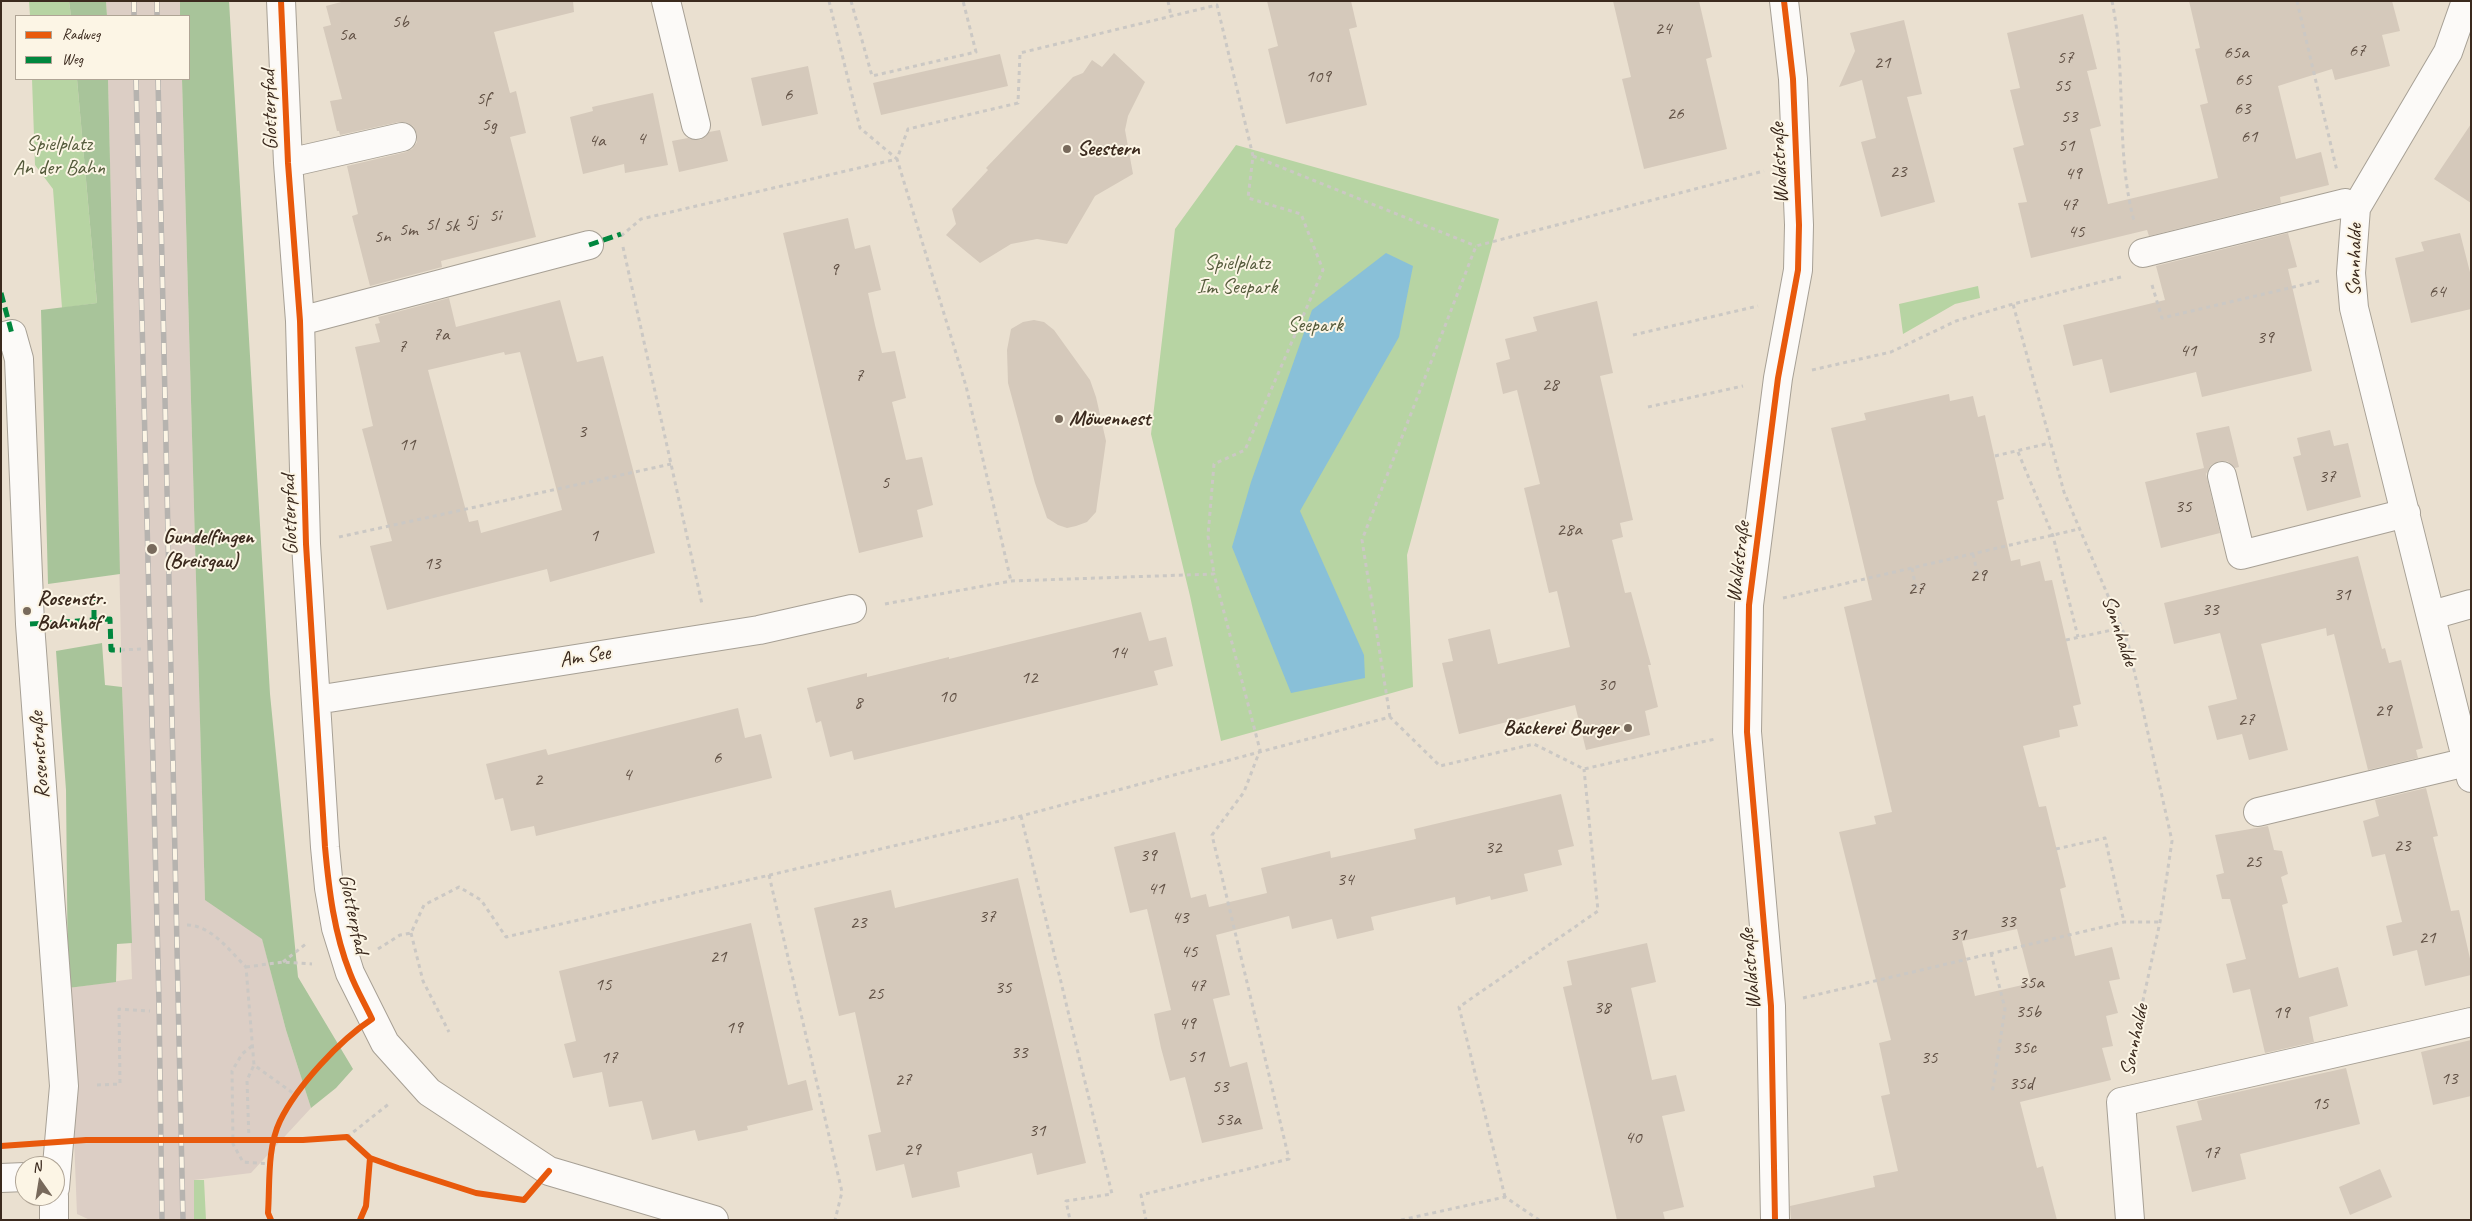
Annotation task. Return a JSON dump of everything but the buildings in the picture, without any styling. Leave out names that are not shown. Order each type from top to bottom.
[{"type":"street","name":"Glotterpfad","points":[[282,1],[288,163],[300,321],[306,544],[329,888],[336,928],[350,973],[385,1043],[429,1092],[549,1171],[714,1220]]},
{"type":"street","points":[[666,1],[696,125]]},
{"type":"street","name":"Waldstraße","points":[[1775,1220],[1771,1006],[1747,732],[1750,605],[1778,378],[1795,297],[1798,270],[1799,225],[1793,79],[1784,1]]},
{"type":"street","name":"Sonnhalde","points":[[2466,1],[2448,52],[2350,205],[2350,273],[2354,308],[2432,615],[2469,770]]},
{"type":"street","points":[[288,163],[402,137]]},
{"type":"street","name":"Sonnhalde","points":[[2136,264],[2350,205]]},
{"type":"street","points":[[300,321],[589,245]]},
{"type":"street","name":"Rosenstraße","points":[[1,337],[12,334],[19,359],[30,624],[64,1086],[58,1156]]},
{"type":"street","points":[[2222,476],[2241,555],[2406,514]]},
{"type":"street","points":[[2432,615],[2471,604]]},
{"type":"street","name":"Am See","points":[[316,700],[759,630],[852,610]]},
{"type":"street","points":[[2258,812],[2469,770]]},
{"type":"street","points":[[2130,1220],[2121,1102],[2471,1022]]},
{"type":"street","points":[[1,1178],[15,1177]]},
{"type":"street","name":"Rosenstraße","points":[[54,1206],[54,1220]]},
{"type":"path","points":[[829,1],[860,128],[897,159],[966,386],[1011,581]]},
{"type":"path","points":[[851,1],[872,76],[976,52],[963,1]]},
{"type":"path","points":[[1168,1],[1171,16]]},
{"type":"path","points":[[1648,407],[1891,352],[1956,320],[2013,304],[2136,264],[2127,194],[2118,32],[2112,1]]},
{"type":"path","points":[[2297,1],[2350,205]]},
{"type":"path","points":[[897,159],[908,129],[1018,103],[1020,53],[1217,4],[1253,156],[1248,198],[1301,214],[1323,270],[1245,450],[1214,464],[1208,536],[1214,574],[1260,750],[1244,792],[1212,835],[1289,1159],[1141,1194],[1146,1220]]},
{"type":"path","points":[[1253,156],[1476,246],[1796,162]]},
{"type":"path","points":[[709,637],[620,234],[641,219],[897,159]]},
{"type":"path","points":[[1476,246],[1362,540],[1390,717],[1440,766],[1534,744],[1584,769],[1747,732]]},
{"type":"path","points":[[2162,318],[2350,273]]},
{"type":"path","points":[[1633,335],[1795,297]]},
{"type":"path","points":[[1994,456],[2018,452],[2050,443]]},
{"type":"path","points":[[2018,452],[2052,536],[2078,637]]},
{"type":"path","points":[[306,544],[671,464]]},
{"type":"path","points":[[1750,605],[2079,529]]},
{"type":"path","points":[[1973,554],[1978,576]]},
{"type":"path","points":[[1912,568],[1916,589]]},
{"type":"path","points":[[852,610],[1011,581],[1214,574]]},
{"type":"path","points":[[2066,640],[2121,628]]},
{"type":"path","points":[[121,650],[141,649]]},
{"type":"path","points":[[450,1032],[423,981],[411,933],[424,905],[459,887],[481,900],[506,937],[1021,816],[1260,750],[1390,717]]},
{"type":"path","points":[[1539,1220],[1505,1197],[1459,1007],[1598,911],[1584,769]]},
{"type":"path","points":[[1021,816],[1112,1194],[1066,1201],[1070,1220]]},
{"type":"path","points":[[2056,849],[2105,838],[2124,922]]},
{"type":"path","points":[[768,875],[842,1192],[834,1220]]},
{"type":"path","points":[[1771,1006],[2124,922],[2160,922]]},
{"type":"path","points":[[188,925],[199,925],[246,966],[254,1065],[247,1080],[248,1140]]},
{"type":"path","points":[[372,953],[400,935],[411,933]]},
{"type":"path","points":[[1991,953],[2006,1009],[1992,1094]]},
{"type":"path","points":[[246,966],[283,962],[316,964]]},
{"type":"path","points":[[64,1086],[120,1084],[119,1009],[150,1010]]},
{"type":"path","points":[[252,1046],[242,1054],[232,1071],[233,1144],[244,1162],[271,1164]]},
{"type":"path","points":[[254,1065],[297,1096]]},
{"type":"path","points":[[347,1136],[390,1103]]},
{"type":"path","points":[[370,1158],[476,1193],[524,1200],[549,1171]]},
{"type":"path","points":[[1402,1220],[1505,1197]]},
{"type":"shaded area","points":[[106,1],[180,1],[180,15],[107,15]]},
{"type":"shaded area","points":[[108,80],[182,80],[205,899],[262,938],[286,1030],[311,1108],[251,1173],[194,1180],[194,1220],[90,1220],[77,1214],[68,988],[132,979],[122,687]]},
{"type":"green space","points":[[29,1],[69,1],[71,15],[30,15]]},
{"type":"green space","points":[[69,1],[106,1],[107,15],[71,15]]},
{"type":"green space","points":[[180,1],[229,1],[270,694],[298,977],[353,1069],[336,1088],[311,1108],[286,1030],[262,939],[205,900],[182,80],[190,80],[190,15],[180,15]]},
{"type":"green space","name":"Spielplatz An der Bahn","points":[[32,80],[77,80],[97,303],[62,308],[53,189],[35,165]]},
{"type":"green space","points":[[77,80],[108,80],[120,574],[48,584],[41,310],[97,303]]},
{"type":"green space","name":"Seepark","points":[[1236,145],[1499,219],[1407,555],[1413,687],[1221,741],[1190,596],[1151,434],[1175,229]]},
{"type":"green space","points":[[1978,286],[1980,298],[1955,304],[1903,334],[1899,304]]},
{"type":"green space","points":[[102,643],[105,685],[122,687],[132,943],[117,944],[116,982],[68,988],[66,790],[56,651]]},
{"type":"green space","points":[[194,1180],[204,1180],[206,1220],[194,1220]]},
{"type":"water","points":[[1386,253],[1413,266],[1399,337],[1300,511],[1364,655],[1365,678],[1291,693],[1232,547],[1251,482],[1312,310]]},
{"type":"railway","points":[[134,1],[134,15]]},
{"type":"railway","points":[[157,1],[157,15]]},
{"type":"railway","points":[[136,80],[159,1003],[162,1220]]},
{"type":"railway","points":[[158,80],[183,1220]]},
{"type":"marked path","points":[[589,245],[621,234]]},
{"type":"marked path","points":[[1,293],[12,334]]},
{"type":"marked path","points":[[94,620],[94,595],[98,595]]},
{"type":"marked path","points":[[30,624],[110,619],[111,650],[121,650]]},
{"type":"cycle path","points":[[271,1220],[268,1213],[271,1154],[280,1121],[297,1093],[320,1065],[333,1051],[372,1019],[344,958],[330,895],[325,847],[306,544],[300,321],[288,163],[281,1]]},
{"type":"cycle path","points":[[1775,1220],[1771,1006],[1747,732],[1749,605],[1778,378],[1798,270],[1799,225],[1793,79],[1784,1]]},
{"type":"cycle path","points":[[1,1146],[86,1140],[303,1140],[347,1137],[370,1158],[398,1168],[476,1193],[524,1200],[549,1171]]},
{"type":"cycle path","points":[[360,1220],[366,1206],[370,1158]]},
{"type":"place","name":"Seestern","points":[[1067,149]]},
{"type":"place","name":"Möwennest","points":[[1059,419]]},
{"type":"place","name":"Gundelfingen (Breisgau)","points":[[152,549]]},
{"type":"place","name":"Rosenstr. Bahnhof","points":[[27,611]]},
{"type":"place","name":"Bäckerei Burger","points":[[1628,728]]},
{"type":"park label","name":"Spielplatz Im Seepark","points":[[1237,275]]}]
